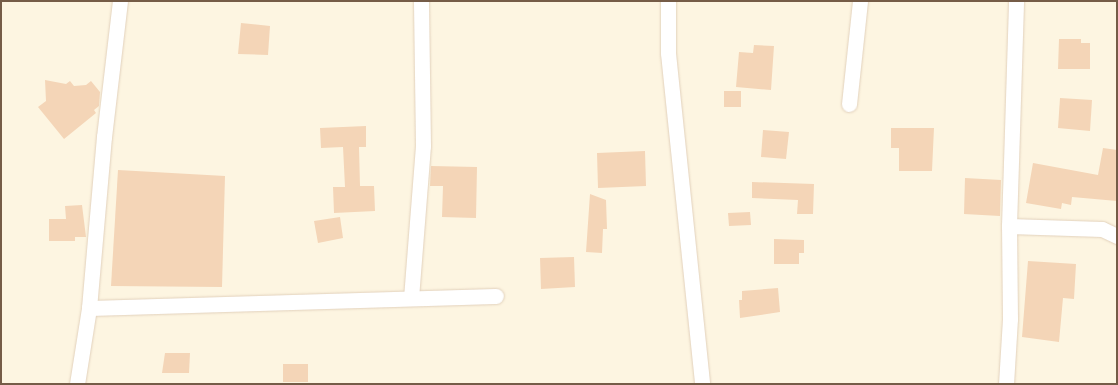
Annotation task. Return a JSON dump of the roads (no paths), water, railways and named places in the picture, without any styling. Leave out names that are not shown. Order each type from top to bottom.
[{"type":"street","points":[[78,384],[89,308],[104,137],[120,1]]},
{"type":"street","points":[[411,298],[423,146],[421,1]]},
{"type":"street","points":[[668,1],[668,53],[702,384]]},
{"type":"street","points":[[849,104],[860,1]]},
{"type":"street","points":[[1006,384],[1010,319],[1009,226],[1016,1]]},
{"type":"street","points":[[1009,226],[1102,229],[1117,236]]},
{"type":"street","points":[[89,308],[496,296]]}]
